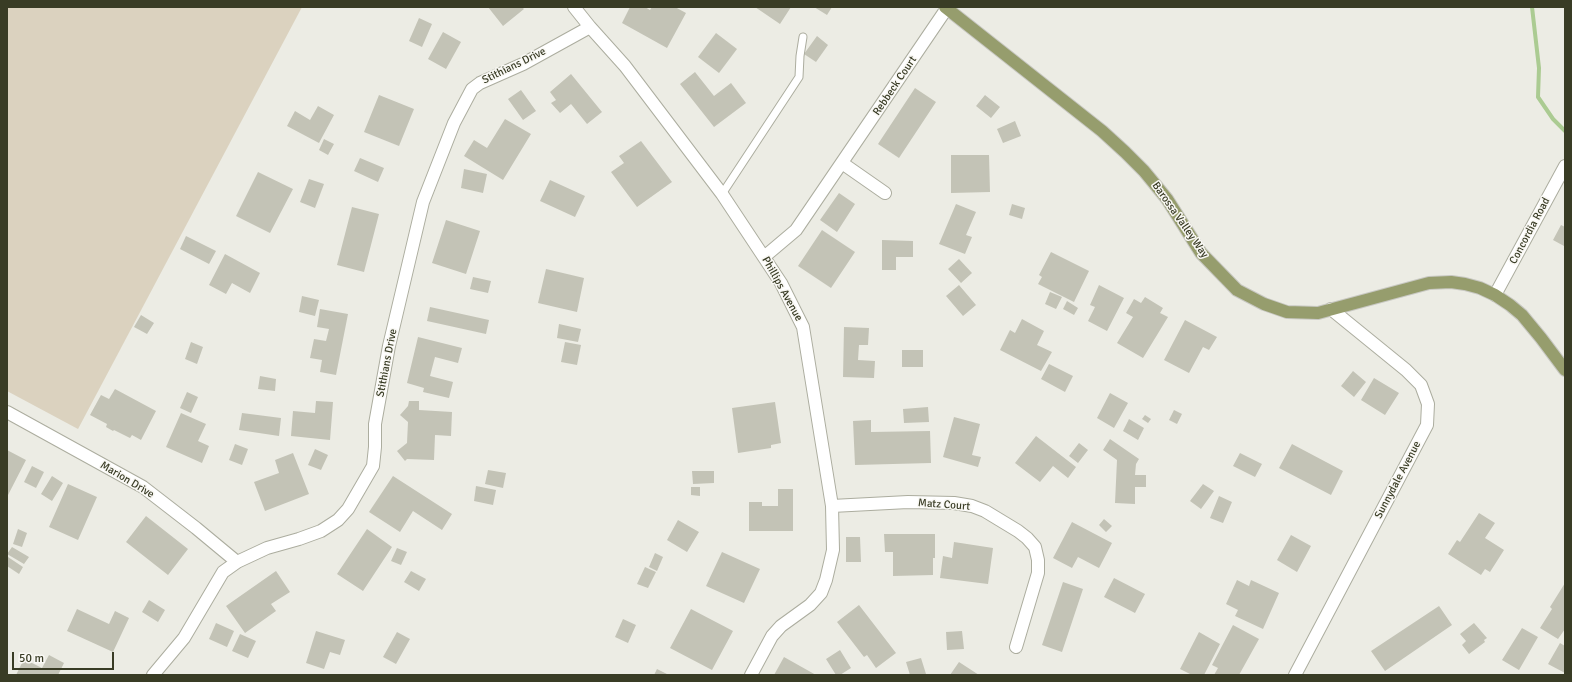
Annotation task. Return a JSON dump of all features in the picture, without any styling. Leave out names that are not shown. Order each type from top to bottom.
[{"type":"main road","name":"Barossa Valley Way","points":[[946,8],[1102,131],[1125,152],[1144,171],[1167,199],[1201,253],[1237,290],[1264,304],[1287,312],[1318,313],[1429,283],[1451,282],[1465,284],[1480,288],[1495,295],[1522,315],[1551,349],[1565,370]]},
{"type":"street","name":"Phillips Avenue","points":[[574,7],[625,66],[722,194],[781,283],[803,327],[832,506],[833,550],[826,580],[821,592],[810,605],[781,626],[772,636],[751,675]]},
{"type":"street","name":"Rebbeck Court","points":[[764,257],[796,230],[946,8]]},
{"type":"street","name":"Stithians Drive","points":[[153,675],[184,638],[223,572],[236,562],[267,548],[321,531],[338,520],[348,509],[373,466],[375,424],[389,346],[423,202],[454,123],[472,89],[480,82],[523,64],[590,27]]},
{"type":"street","points":[[842,163],[885,193]]},
{"type":"street","name":"Concordia Road","points":[[1495,295],[1565,166]]},
{"type":"street","name":"Sunnydale Avenue","points":[[1295,675],[1427,425],[1428,404],[1421,385],[1406,370],[1331,309]]},
{"type":"street","name":"Marion Drive","points":[[7,412],[143,487],[196,528],[236,562]]},
{"type":"street","name":"Matz Court","points":[[832,506],[908,502],[954,503],[972,506],[985,511],[1018,531],[1035,547],[1038,560],[1038,572],[1016,647]]},
{"type":"lane","points":[[722,194],[799,77],[803,37]]},
{"type":"shaded area","points":[[7,7],[302,7],[78,429],[7,391]]},
{"type":"building","points":[[488,7],[522,7],[524,9],[503,26]]},
{"type":"building","points":[[630,7],[645,7],[650,10],[652,7],[675,7],[686,13],[667,48],[622,23]]},
{"type":"building","points":[[755,7],[791,7],[780,24]]},
{"type":"building","points":[[814,7],[832,7],[827,15]]},
{"type":"building","points":[[419,18],[432,24],[422,47],[409,41]]},
{"type":"building","points":[[443,32],[461,42],[446,69],[428,59]]},
{"type":"building","points":[[716,33],[737,49],[719,73],[698,57]]},
{"type":"building","points":[[817,36],[828,45],[816,62],[804,54]]},
{"type":"building","points":[[695,72],[714,96],[731,83],[746,103],[714,127],[680,84]]},
{"type":"building","points":[[571,74],[602,112],[587,124],[571,104],[560,113],[551,103],[556,100],[550,92]]},
{"type":"building","points":[[915,88],[936,102],[899,158],[878,144]]},
{"type":"building","points":[[521,90],[536,111],[523,120],[508,99]]},
{"type":"building","points":[[379,95],[414,109],[399,146],[364,132]]},
{"type":"building","points":[[985,95],[1000,107],[991,118],[976,106]]},
{"type":"building","points":[[318,106],[334,115],[319,143],[287,126],[295,111],[310,120]]},
{"type":"building","points":[[505,119],[531,134],[503,180],[464,156],[474,140],[487,148]]},
{"type":"building","points":[[1015,121],[1021,136],[1003,143],[997,129]]},
{"type":"building","points":[[324,139],[334,144],[328,155],[319,150]]},
{"type":"building","points":[[641,141],[672,182],[637,207],[611,172],[624,163],[619,156]]},
{"type":"building","points":[[951,155],[989,155],[990,192],[951,193]]},
{"type":"building","points":[[360,158],[384,168],[378,182],[354,171]]},
{"type":"building","points":[[464,169],[487,174],[483,193],[461,188]]},
{"type":"building","points":[[258,172],[293,189],[270,233],[236,216]]},
{"type":"building","points":[[309,179],[324,184],[315,208],[300,202]]},
{"type":"building","points":[[550,180],[585,196],[575,217],[540,201]]},
{"type":"building","points":[[839,193],[855,204],[837,232],[820,220]]},
{"type":"building","points":[[956,204],[976,212],[966,235],[972,237],[965,254],[939,244]]},
{"type":"building","points":[[1012,204],[1025,208],[1022,219],[1009,215]]},
{"type":"building","points":[[352,207],[379,214],[364,272],[337,265]]},
{"type":"building","points":[[446,220],[480,231],[466,274],[432,263]]},
{"type":"building","points":[[1561,225],[1565,227],[1564,246],[1553,240]]},
{"type":"building","points":[[822,230],[855,252],[831,288],[798,266]]},
{"type":"building","points":[[186,236],[216,251],[209,264],[180,249]]},
{"type":"building","points":[[882,240],[913,241],[913,257],[896,257],[896,270],[882,270]]},
{"type":"building","points":[[1051,252],[1089,271],[1074,302],[1038,284],[1042,277],[1039,275]]},
{"type":"building","points":[[225,254],[260,273],[250,293],[232,283],[226,294],[209,285]]},
{"type":"building","points":[[959,259],[972,273],[961,283],[948,269]]},
{"type":"building","points":[[546,269],[584,278],[577,312],[538,303]]},
{"type":"building","points":[[473,277],[491,281],[488,293],[470,289]]},
{"type":"building","points":[[959,285],[976,305],[963,316],[946,296]]},
{"type":"building","points":[[1099,285],[1124,298],[1107,331],[1088,321],[1095,307],[1090,305]]},
{"type":"building","points":[[1050,292],[1062,297],[1056,309],[1045,304]]},
{"type":"building","points":[[302,296],[319,300],[315,316],[299,312]]},
{"type":"building","points":[[1145,297],[1163,308],[1160,313],[1168,317],[1143,358],[1117,343],[1133,317],[1126,313],[1134,299],[1141,303]]},
{"type":"building","points":[[1067,301],[1078,308],[1074,315],[1063,309]]},
{"type":"building","points":[[430,307],[489,320],[486,334],[427,321]]},
{"type":"building","points":[[320,309],[348,314],[336,375],[320,372],[322,360],[310,358],[314,339],[326,341],[329,329],[317,327]]},
{"type":"building","points":[[141,315],[154,323],[147,334],[134,327]]},
{"type":"building","points":[[1022,319],[1044,331],[1037,345],[1052,352],[1041,371],[1000,350],[1010,330],[1015,333]]},
{"type":"building","points":[[1185,320],[1217,337],[1209,350],[1203,347],[1189,373],[1164,360]]},
{"type":"building","points":[[559,324],[581,329],[578,342],[557,338]]},
{"type":"building","points":[[844,327],[869,328],[868,345],[859,345],[858,360],[875,361],[874,378],[843,377]]},
{"type":"building","points":[[418,337],[462,348],[458,363],[435,357],[430,376],[453,382],[449,398],[423,392],[424,388],[407,383]]},
{"type":"building","points":[[191,342],[203,347],[197,364],[185,359]]},
{"type":"building","points":[[565,342],[581,345],[577,365],[561,362]]},
{"type":"building","points":[[902,350],[923,350],[923,367],[902,367]]},
{"type":"building","points":[[1049,364],[1073,376],[1065,392],[1041,379]]},
{"type":"building","points":[[1353,371],[1366,382],[1354,397],[1341,386]]},
{"type":"building","points":[[260,376],[276,379],[275,391],[258,389]]},
{"type":"building","points":[[1374,378],[1399,393],[1385,415],[1361,400]]},
{"type":"building","points":[[115,389],[156,411],[141,440],[132,435],[130,438],[114,430],[113,431],[106,427],[107,424],[90,415],[101,395],[109,399]]},
{"type":"building","points":[[187,392],[198,397],[191,413],[180,408]]},
{"type":"building","points":[[1110,393],[1128,403],[1114,428],[1097,418]]},
{"type":"building","points":[[316,401],[333,402],[330,440],[291,436],[293,411],[315,413]]},
{"type":"building","points":[[409,401],[419,401],[419,410],[452,412],[451,436],[435,435],[434,460],[407,459],[405,461],[397,451],[407,443],[408,422],[400,415],[408,406]]},
{"type":"building","points":[[775,402],[781,443],[771,445],[771,448],[738,453],[732,408]]},
{"type":"building","points":[[928,407],[929,422],[904,423],[903,409]]},
{"type":"building","points":[[1174,410],[1182,414],[1177,424],[1169,420]]},
{"type":"building","points":[[181,413],[206,424],[198,441],[209,446],[202,463],[166,447]]},
{"type":"building","points":[[242,413],[281,418],[279,436],[239,430]]},
{"type":"building","points":[[1145,415],[1151,419],[1148,423],[1142,419]]},
{"type":"building","points":[[954,417],[980,424],[972,455],[981,457],[978,467],[943,457]]},
{"type":"building","points":[[1129,419],[1144,428],[1138,440],[1123,431]]},
{"type":"building","points":[[871,420],[871,432],[930,431],[931,463],[855,465],[853,421]]},
{"type":"building","points":[[1036,436],[1076,467],[1068,478],[1053,466],[1040,482],[1015,463]]},
{"type":"building","points":[[1110,439],[1139,459],[1136,464],[1135,475],[1146,475],[1146,487],[1135,487],[1135,504],[1115,503],[1117,460],[1103,450]]},
{"type":"building","points":[[1079,443],[1088,450],[1078,463],[1069,456]]},
{"type":"building","points":[[235,444],[248,449],[242,465],[229,460]]},
{"type":"building","points":[[1292,444],[1343,471],[1331,495],[1279,468]]},
{"type":"building","points":[[315,449],[328,455],[321,470],[308,465]]},
{"type":"building","points":[[7,450],[26,460],[7,497]]},
{"type":"building","points":[[293,453],[309,494],[265,511],[254,482],[279,473],[275,460]]},
{"type":"building","points":[[1240,453],[1262,464],[1255,477],[1233,466]]},
{"type":"building","points":[[32,466],[44,472],[36,488],[24,482]]},
{"type":"building","points":[[488,470],[506,473],[503,488],[485,484]]},
{"type":"building","points":[[692,471],[714,471],[714,483],[693,484]]},
{"type":"building","points":[[52,476],[63,483],[52,501],[41,494]]},
{"type":"building","points":[[393,476],[452,514],[442,530],[413,511],[400,532],[369,512]]},
{"type":"building","points":[[68,484],[97,497],[78,540],[49,527]]},
{"type":"building","points":[[1203,484],[1214,491],[1201,509],[1190,501]]},
{"type":"building","points":[[476,486],[496,490],[493,505],[474,501]]},
{"type":"building","points":[[691,487],[700,487],[700,496],[691,495]]},
{"type":"building","points":[[778,489],[793,489],[793,531],[749,531],[749,502],[762,502],[762,506],[778,506]]},
{"type":"building","points":[[1219,496],[1232,502],[1223,523],[1210,518]]},
{"type":"building","points":[[1479,513],[1495,523],[1485,538],[1504,550],[1490,572],[1485,569],[1481,575],[1448,554],[1457,540],[1460,542]]},
{"type":"building","points":[[146,516],[188,549],[168,575],[126,542]]},
{"type":"building","points":[[1104,519],[1112,526],[1106,532],[1099,525]]},
{"type":"building","points":[[678,520],[699,532],[687,552],[667,540]]},
{"type":"building","points":[[1072,522],[1112,543],[1099,568],[1078,557],[1072,568],[1053,558]]},
{"type":"building","points":[[18,529],[27,533],[22,547],[13,544]]},
{"type":"building","points":[[367,529],[392,547],[363,591],[337,574]]},
{"type":"building","points":[[884,534],[935,534],[933,575],[893,576],[893,552],[885,552]]},
{"type":"building","points":[[1291,535],[1311,546],[1297,572],[1277,560]]},
{"type":"building","points":[[846,537],[860,537],[861,562],[846,562]]},
{"type":"building","points":[[954,542],[993,548],[988,584],[940,578],[943,556],[952,558]]},
{"type":"building","points":[[12,547],[29,557],[24,564],[7,554]]},
{"type":"building","points":[[397,548],[407,552],[401,565],[391,561]]},
{"type":"building","points":[[722,552],[760,569],[744,603],[706,586]]},
{"type":"building","points":[[655,553],[663,557],[657,571],[649,567]]},
{"type":"building","points":[[8,557],[23,567],[19,574],[7,566]]},
{"type":"building","points":[[645,567],[656,572],[648,588],[637,584]]},
{"type":"building","points":[[276,571],[290,592],[271,604],[276,611],[245,633],[226,606]]},
{"type":"building","points":[[411,571],[426,579],[419,591],[404,582]]},
{"type":"building","points":[[1114,578],[1145,594],[1135,613],[1104,597]]},
{"type":"building","points":[[1237,580],[1249,586],[1251,580],[1279,593],[1263,629],[1235,616],[1238,610],[1226,604]]},
{"type":"building","points":[[1063,582],[1083,589],[1062,652],[1042,645]]},
{"type":"building","points":[[1565,583],[1565,629],[1558,639],[1540,628],[1552,609],[1550,607]]},
{"type":"building","points":[[149,600],[165,610],[158,622],[142,612]]},
{"type":"building","points":[[859,605],[896,653],[876,668],[867,655],[864,657],[837,622]]},
{"type":"building","points":[[1439,606],[1452,625],[1385,671],[1371,651]]},
{"type":"building","points":[[77,609],[109,624],[115,611],[129,618],[113,652],[67,631]]},
{"type":"building","points":[[691,609],[733,631],[712,670],[670,648]]},
{"type":"building","points":[[623,619],[636,625],[628,643],[615,637]]},
{"type":"building","points":[[216,623],[234,631],[227,647],[209,639]]},
{"type":"building","points":[[1474,623],[1487,638],[1484,640],[1485,642],[1469,654],[1462,645],[1466,641],[1460,634]]},
{"type":"building","points":[[1233,625],[1259,639],[1239,675],[1214,675],[1218,668],[1212,665]]},
{"type":"building","points":[[1522,628],[1538,637],[1519,670],[1502,660]]},
{"type":"building","points":[[316,631],[345,640],[340,655],[330,652],[324,669],[306,663]]},
{"type":"building","points":[[962,631],[964,649],[947,650],[946,632]]},
{"type":"building","points":[[397,632],[410,639],[396,664],[383,657]]},
{"type":"building","points":[[1199,632],[1220,644],[1204,675],[1192,675],[1180,669]]},
{"type":"building","points":[[240,634],[256,641],[248,658],[232,651]]},
{"type":"building","points":[[1560,643],[1565,646],[1565,673],[1548,664]]},
{"type":"building","points":[[840,650],[851,668],[840,675],[836,675],[826,659]]},
{"type":"building","points":[[49,655],[64,663],[58,675],[16,675],[24,659],[42,668]]},
{"type":"building","points":[[784,657],[816,675],[774,675]]},
{"type":"building","points":[[921,658],[926,674],[910,675],[906,662]]},
{"type":"building","points":[[959,662],[979,675],[950,675]]},
{"type":"building","points":[[657,669],[669,675],[654,675]]},
{"type":"waterway","points":[[1532,7],[1539,68],[1538,97],[1553,119],[1565,131]]}]
